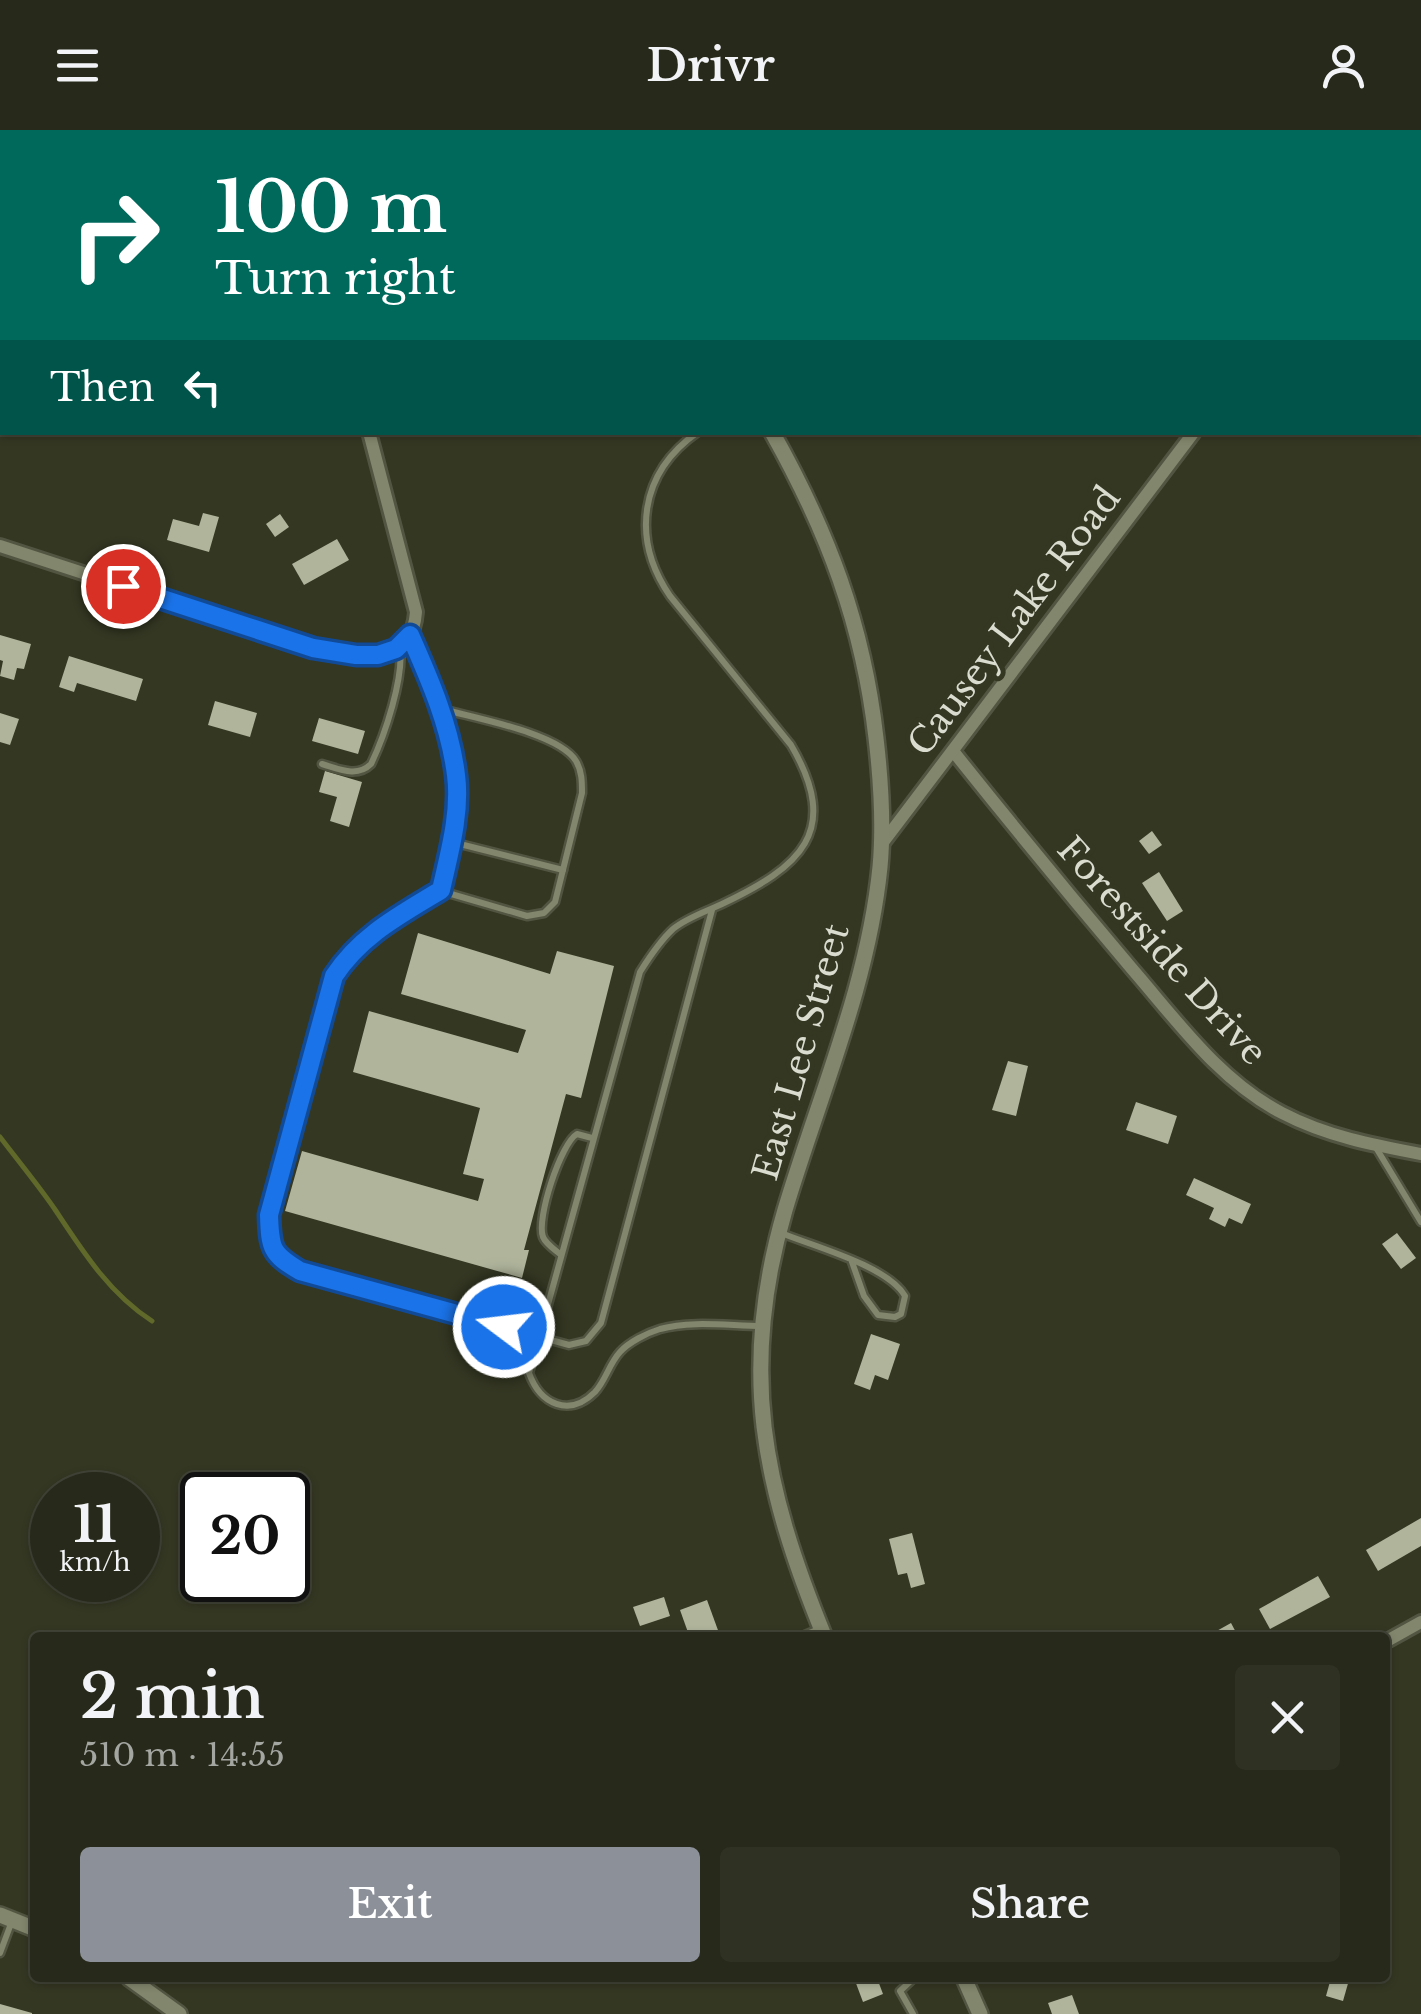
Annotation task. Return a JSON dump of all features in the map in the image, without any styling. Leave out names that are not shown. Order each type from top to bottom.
[{"type":"street","points":[[0,546],[313,648],[378,655],[398,648],[410,635],[416,612],[370,435]]},
{"type":"street","name":"East Lee Street","points":[[774,435],[824,535],[857,628],[870,686],[882,794],[877,886],[858,985],[780,1232],[763,1326],[761,1406],[768,1466],[788,1542],[823,1632]]},
{"type":"street","name":"Causey Lake Road","points":[[881,844],[1192,435]]},
{"type":"street","name":"Forestside Drive","points":[[953,751],[1040,862],[1206,1055],[1250,1094],[1280,1112],[1345,1139],[1421,1154]]},
{"type":"street","points":[[1390,1639],[1421,1622]]},
{"type":"street","points":[[6,1918],[30,1927]]},
{"type":"street","points":[[135,1982],[179,2014]]},
{"type":"street","points":[[965,1982],[975,2013]]},
{"type":"lane","points":[[694,435],[678,446],[654,484],[644,532],[648,554],[670,596],[791,746],[807,773],[814,800],[810,831],[800,853],[776,877],[676,926],[640,972],[529,1373],[540,1396],[569,1406],[593,1394],[621,1350],[661,1329],[685,1325],[763,1326]]},
{"type":"lane","points":[[410,635],[442,709],[457,778],[452,842],[441,890],[369,934],[348,954],[334,976],[269,1215],[270,1244],[279,1259],[300,1271],[538,1336],[568,1344],[586,1341],[601,1323],[712,908]]},
{"type":"lane","points":[[322,764],[354,773],[371,764],[400,672],[398,648]]},
{"type":"lane","points":[[441,890],[527,916],[544,913],[555,902],[582,793],[582,776],[576,760],[560,745],[442,709]]},
{"type":"lane","points":[[452,842],[563,870]]},
{"type":"lane","points":[[560,1254],[545,1242],[542,1234],[546,1207],[566,1143],[577,1134],[592,1138]]},
{"type":"lane","points":[[1374,1145],[1421,1222]]},
{"type":"lane","points":[[780,1232],[852,1262],[885,1276],[902,1290],[902,1314],[878,1315],[864,1296],[852,1262]]},
{"type":"lane","points":[[0,1953],[6,1918]]},
{"type":"lane","points":[[910,1982],[900,1991],[913,2014]]},
{"type":"building","points":[[203,513],[219,517],[209,552],[167,540],[173,519],[199,526]]},
{"type":"building","points":[[280,514],[289,527],[275,537],[266,524]]},
{"type":"building","points":[[337,539],[349,560],[304,585],[292,564]]},
{"type":"building","points":[[0,635],[31,644],[24,669],[17,668],[14,680],[0,676]]},
{"type":"building","points":[[69,656],[143,679],[136,701],[77,683],[74,692],[59,687]]},
{"type":"building","points":[[215,701],[257,713],[250,737],[208,725]]},
{"type":"building","points":[[0,713],[19,719],[10,745],[0,742]]},
{"type":"building","points":[[319,718],[365,731],[358,754],[312,741]]},
{"type":"building","points":[[325,771],[362,782],[349,827],[330,821],[337,797],[319,792]]},
{"type":"building","points":[[1152,831],[1162,845],[1149,854],[1139,841]]},
{"type":"building","points":[[1159,872],[1183,911],[1167,921],[1142,883]]},
{"type":"building","points":[[418,933],[550,974],[557,951],[614,966],[581,1098],[566,1094],[524,1250],[529,1250],[522,1278],[285,1211],[302,1151],[478,1201],[484,1179],[463,1174],[480,1108],[353,1072],[369,1011],[518,1053],[526,1030],[401,994]]},
{"type":"building","points":[[1008,1061],[1028,1066],[1016,1116],[992,1110]]},
{"type":"building","points":[[1136,1102],[1177,1116],[1168,1144],[1126,1130]]},
{"type":"building","points":[[1194,1178],[1251,1204],[1242,1224],[1229,1218],[1225,1227],[1209,1219],[1214,1208],[1186,1195]]},
{"type":"building","points":[[1397,1233],[1416,1258],[1401,1269],[1382,1244]]},
{"type":"building","points":[[871,1334],[900,1344],[888,1380],[875,1375],[870,1390],[854,1384]]},
{"type":"building","points":[[1421,1518],[1421,1546],[1378,1571],[1366,1550]]},
{"type":"building","points":[[912,1533],[925,1584],[911,1588],[907,1573],[898,1575],[889,1539]]},
{"type":"building","points":[[1318,1576],[1330,1597],[1270,1629],[1259,1609]]},
{"type":"building","points":[[664,1597],[670,1616],[640,1626],[633,1607]]},
{"type":"building","points":[[707,1600],[719,1632],[688,1632],[680,1610]]},
{"type":"building","points":[[1231,1623],[1236,1632],[1215,1632]]},
{"type":"building","points":[[856,1982],[878,1982],[883,1994],[863,2002]]},
{"type":"building","points":[[1330,1982],[1348,1982],[1343,2001],[1326,1996]]},
{"type":"building","points":[[1072,1995],[1079,2014],[1052,2014],[1048,2003]]},
{"type":"building","points":[[0,2004],[32,2013],[32,2014],[0,2014]]},
{"type":"waterway","points":[[0,1137],[98,1271],[152,1321]]},
{"type":"route","points":[[123,586],[313,648],[378,655],[396,649],[410,635],[442,709],[457,778],[454,834],[441,890],[369,934],[348,954],[334,976],[269,1215],[270,1244],[279,1259],[300,1271],[504,1327]]}]
